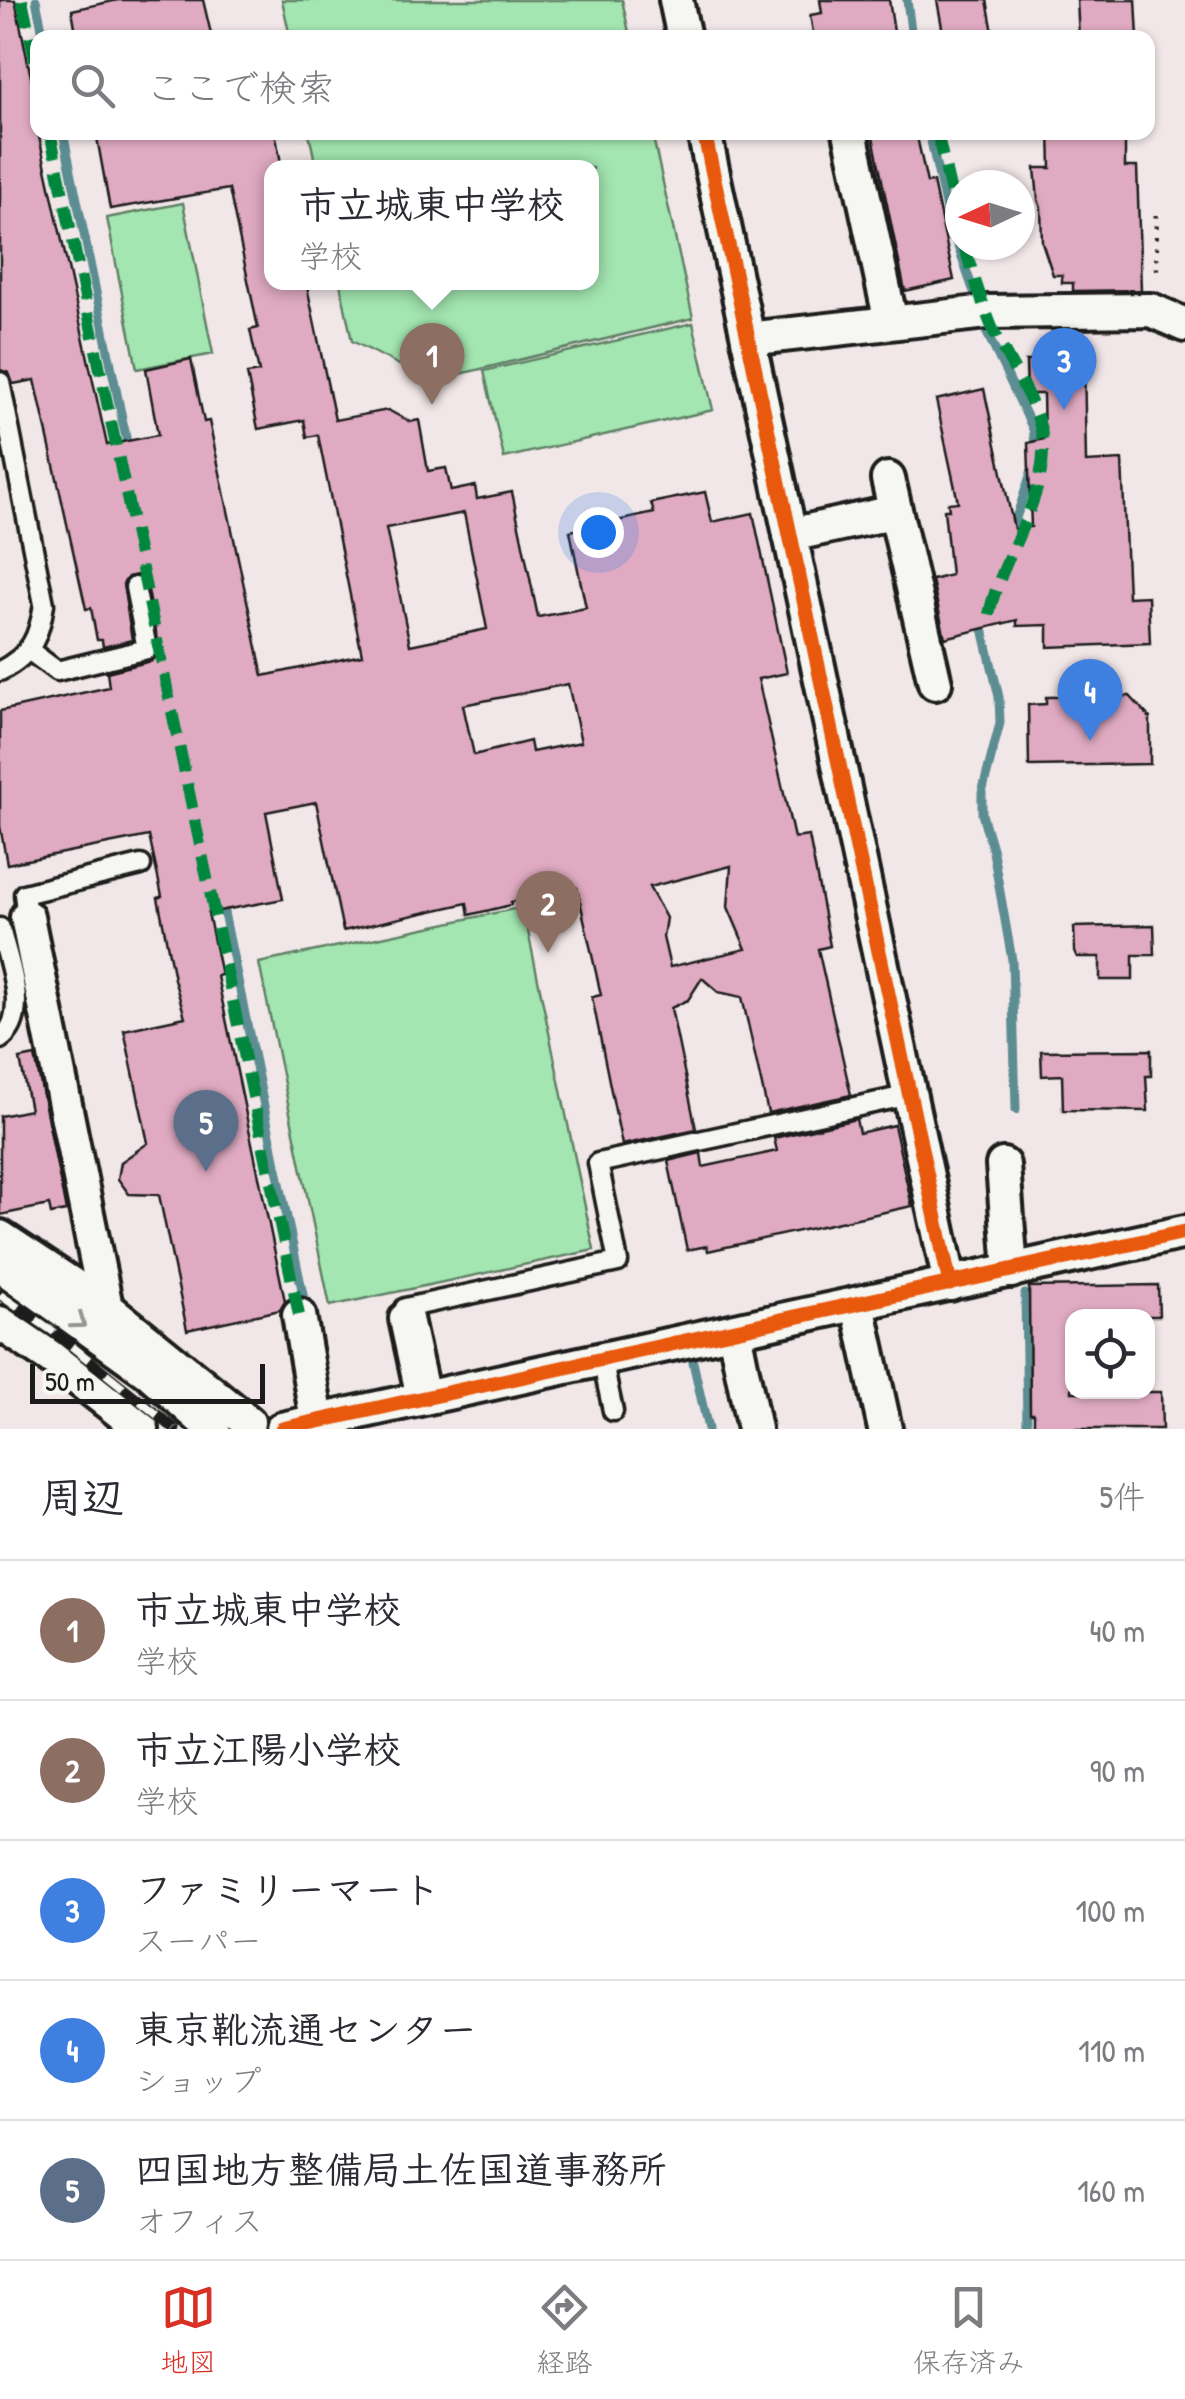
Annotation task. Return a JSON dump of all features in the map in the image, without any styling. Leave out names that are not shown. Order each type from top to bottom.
[{"type":"street","points":[[676,0],[682,30]]},
{"type":"street","points":[[706,140],[950,1284]]},
{"type":"street","points":[[852,140],[891,322]]},
{"type":"street","points":[[748,339],[987,312],[1151,310],[1185,325]]},
{"type":"street","points":[[888,478],[936,683]]},
{"type":"street","points":[[790,535],[895,512]]},
{"type":"street","points":[[14,922],[106,1307]]},
{"type":"street","points":[[1004,1165],[1012,1271]]},
{"type":"street","points":[[282,1429],[1185,1232]]},
{"type":"street","points":[[0,1237],[106,1307],[248,1422],[247,1429]]},
{"type":"street","points":[[0,1265],[149,1372],[214,1429]]},
{"type":"street","points":[[858,1305],[885,1429]]},
{"type":"street","points":[[299,1315],[317,1420]]},
{"type":"street","points":[[406,1320],[423,1397]]},
{"type":"street","points":[[0,1323],[50,1356],[142,1429]]},
{"type":"street","points":[[734,1330],[754,1429]]},
{"type":"lane","points":[[0,671],[30,651],[40,634],[44,604],[20,484],[6,444],[1,394]]},
{"type":"lane","points":[[0,489],[20,484]]},
{"type":"lane","points":[[30,651],[57,670],[146,650],[135,587]]},
{"type":"lane","points":[[0,1039],[6,1036],[16,1015],[4,968],[24,894],[141,865]]},
{"type":"lane","points":[[406,1320],[405,1308],[618,1262],[598,1163],[910,1095]]},
{"type":"lane","points":[[602,1359],[613,1411]]},
{"type":"path","points":[[1156,215],[1157,274]]},
{"type":"green space","points":[[282,0],[622,0],[628,30],[288,30]]},
{"type":"green space","points":[[310,140],[654,140],[693,318],[431,381],[352,341],[341,290],[599,290],[599,160],[315,160]]},
{"type":"green space","points":[[183,203],[213,354],[137,369],[107,218]]},
{"type":"green space","points":[[693,323],[713,410],[504,458],[484,371]]},
{"type":"green space","points":[[523,907],[594,1250],[330,1306],[259,963]]},
{"type":"building","points":[[0,0],[15,0],[30,72],[30,140],[40,140],[107,445],[158,435],[146,369],[191,359],[204,422],[209,421],[263,676],[362,655],[318,435],[307,437],[304,420],[258,429],[247,374],[259,372],[250,330],[258,328],[229,189],[110,209],[97,140],[277,140],[280,160],[264,160],[264,290],[308,290],[335,420],[388,410],[410,422],[419,420],[428,471],[446,468],[451,491],[475,486],[477,499],[512,492],[538,617],[586,608],[570,531],[654,513],[651,503],[705,492],[712,522],[753,513],[787,673],[758,679],[794,838],[809,836],[830,946],[818,949],[851,1095],[768,1113],[742,997],[718,992],[702,978],[688,1000],[671,1008],[696,1129],[622,1145],[592,997],[601,995],[577,888],[469,915],[467,903],[343,931],[316,802],[266,812],[283,899],[208,913],[221,975],[217,976],[285,1301],[280,1310],[187,1330],[159,1195],[129,1194],[118,1179],[121,1162],[148,1143],[124,1030],[185,1017],[174,979],[149,836],[7,864],[0,826],[0,711],[109,687],[107,672],[151,661],[159,648],[147,585],[138,575],[128,577],[123,584],[132,640],[103,647],[102,640],[97,640],[91,608],[86,609],[35,380],[13,384],[9,373],[0,370]],"holes":[[[464,513],[487,629],[410,645],[386,528]],[[568,684],[581,742],[532,752],[530,741],[474,755],[463,705]],[[731,866],[728,907],[746,949],[670,967],[663,937],[666,918],[649,887]]]},
{"type":"building","points":[[118,0],[203,0],[210,30],[76,30],[72,10]]},
{"type":"building","points":[[820,0],[889,0],[894,30],[813,30],[810,15],[822,13]]},
{"type":"building","points":[[937,0],[987,0],[993,30],[943,30]]},
{"type":"building","points":[[1077,0],[1136,0],[1138,30],[1079,30]]},
{"type":"building","points":[[874,140],[918,140],[927,183],[933,182],[945,238],[945,260],[950,260],[954,280],[905,291]]},
{"type":"building","points":[[1050,140],[1125,140],[1125,167],[1137,167],[1141,290],[1073,291],[1073,283],[1062,283],[1062,275],[1053,275],[1042,242],[1035,168],[1051,168]]},
{"type":"building","points":[[1084,360],[1086,462],[1122,460],[1128,597],[1148,596],[1150,643],[1048,647],[1048,625],[1017,626],[1017,620],[945,638],[932,580],[951,575],[944,510],[949,510],[948,503],[958,502],[936,400],[984,389],[1014,529],[1031,527],[1028,443],[1044,439],[1043,394],[1027,394],[1026,361]]},
{"type":"building","points":[[1130,696],[1150,718],[1150,764],[1029,766],[1028,705],[1046,704],[1046,697]]},
{"type":"building","points":[[1154,925],[1155,955],[1133,955],[1133,980],[1100,980],[1100,957],[1077,957],[1075,952],[1074,927]]},
{"type":"building","points":[[1151,1050],[1151,1076],[1146,1076],[1148,1111],[1063,1110],[1062,1075],[1042,1076],[1041,1051]]},
{"type":"building","points":[[35,1056],[66,1211],[51,1214],[49,1205],[0,1215],[0,1116],[30,1110],[20,1059]]},
{"type":"building","points":[[856,1119],[859,1133],[894,1125],[912,1206],[708,1251],[707,1246],[687,1250],[668,1161],[701,1153],[703,1167],[777,1151],[774,1138]]},
{"type":"building","points":[[1158,1285],[1159,1316],[1155,1316],[1155,1309],[1065,1309],[1065,1399],[1155,1399],[1155,1392],[1161,1392],[1162,1429],[1034,1429],[1034,1413],[1030,1413],[1029,1287]]},
{"type":"waterway","points":[[36,0],[42,30]]},
{"type":"waterway","points":[[907,0],[911,30]]},
{"type":"waterway","points":[[65,140],[129,452]]},
{"type":"waterway","points":[[931,140],[948,218],[976,298]]},
{"type":"waterway","points":[[984,327],[1033,429],[1036,450]]},
{"type":"waterway","points":[[1010,536],[1032,470]]},
{"type":"waterway","points":[[981,620],[999,697],[1000,723],[982,793],[982,814],[993,852],[1012,960],[1016,1110]]},
{"type":"waterway","points":[[222,903],[306,1309]]},
{"type":"waterway","points":[[1025,1294],[1027,1429]]},
{"type":"waterway","points":[[693,1362],[708,1429]]},
{"type":"railway","points":[[0,1295],[54,1332],[175,1429]]},
{"type":"marked path","points":[[22,0],[30,36]]},
{"type":"marked path","points":[[52,140],[299,1315]]},
{"type":"marked path","points":[[939,140],[946,170]]},
{"type":"marked path","points":[[969,260],[994,332],[1037,417],[1043,444],[1037,488],[988,619]]},
{"type":"cycle path","points":[[706,140],[950,1284]]},
{"type":"cycle path","points":[[282,1429],[1185,1232]]},
{"type":"place","name":"市立城東中学校","points":[[432,405]]},
{"type":"place","name":"ファミリーマート","points":[[1064,410]]},
{"type":"place","name":"東京靴流通センター","points":[[1090,741]]},
{"type":"place","name":"市立江陽小学校","points":[[548,953]]},
{"type":"place","name":"四国地方整備局土佐国道事務所","points":[[206,1172]]}]
